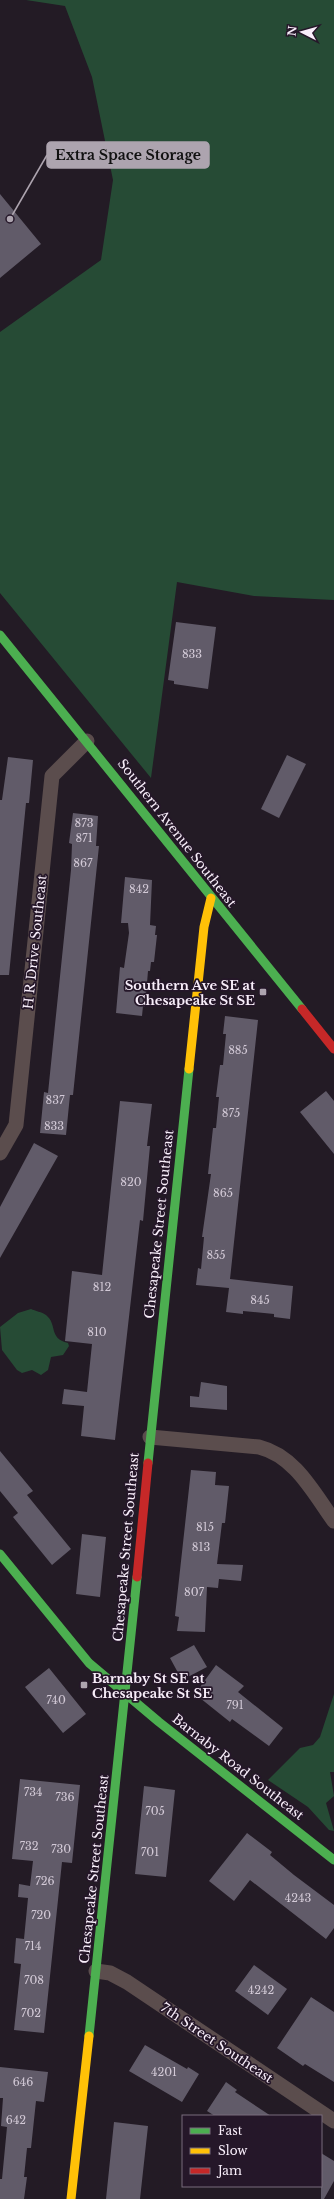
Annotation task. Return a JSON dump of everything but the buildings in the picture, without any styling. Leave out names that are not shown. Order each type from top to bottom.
[{"type":"street","name":"Southern Avenue Southeast","points":[[0,635],[334,1049]]},
{"type":"street","name":"H R Drive Southeast","points":[[0,1153],[16,1125],[52,776],[87,741]]},
{"type":"street","name":"Chesapeake Street Southeast","points":[[71,2199],[126,1695],[150,1437],[203,935],[211,898]]},
{"type":"street","points":[[150,1437],[258,1447],[275,1452],[293,1466],[334,1521]]},
{"type":"street","name":"Barnaby Road Southeast","points":[[0,1554],[89,1663],[126,1695],[334,1860]]},
{"type":"street","name":"7th Street Southeast","points":[[96,1970],[110,1973],[127,1982],[334,2121]]},
{"type":"green space","points":[[26,0],[334,0],[334,600],[254,596],[177,582],[151,778],[0,593],[0,332],[101,260],[113,180],[92,77],[65,6]]},
{"type":"green space","points":[[31,1309],[46,1315],[52,1323],[55,1335],[62,1341],[68,1343],[69,1346],[63,1355],[51,1357],[48,1370],[41,1375],[32,1370],[22,1373],[17,1370],[2,1350],[0,1327],[18,1313]]},
{"type":"green space","points":[[334,1694],[334,1772],[330,1772],[334,1796],[326,1803],[334,1831],[329,1830],[308,1807],[268,1780],[300,1748],[313,1745],[320,1737]]},
{"type":"traffic: fast","points":[[0,635],[302,1009]]},
{"type":"traffic: fast","points":[[148,1463],[189,1069]]},
{"type":"traffic: fast","points":[[0,1554],[89,1663],[159,1722],[334,1860]]},
{"type":"traffic: fast","points":[[89,2036],[137,1577]]},
{"type":"traffic: slow","points":[[189,1069],[204,927],[211,898]]},
{"type":"traffic: slow","points":[[71,2199],[89,2036]]},
{"type":"traffic: jam","points":[[302,1009],[334,1049]]},
{"type":"traffic: jam","points":[[137,1577],[148,1463]]},
{"type":"place","name":"Extra Space Storage","points":[[10,219]]},
{"type":"place","name":"Southern Ave SE at Chesapeake St SE","points":[[263,992]]},
{"type":"place","name":"Barnaby St SE at Chesapeake St SE","points":[[84,1685]]}]
